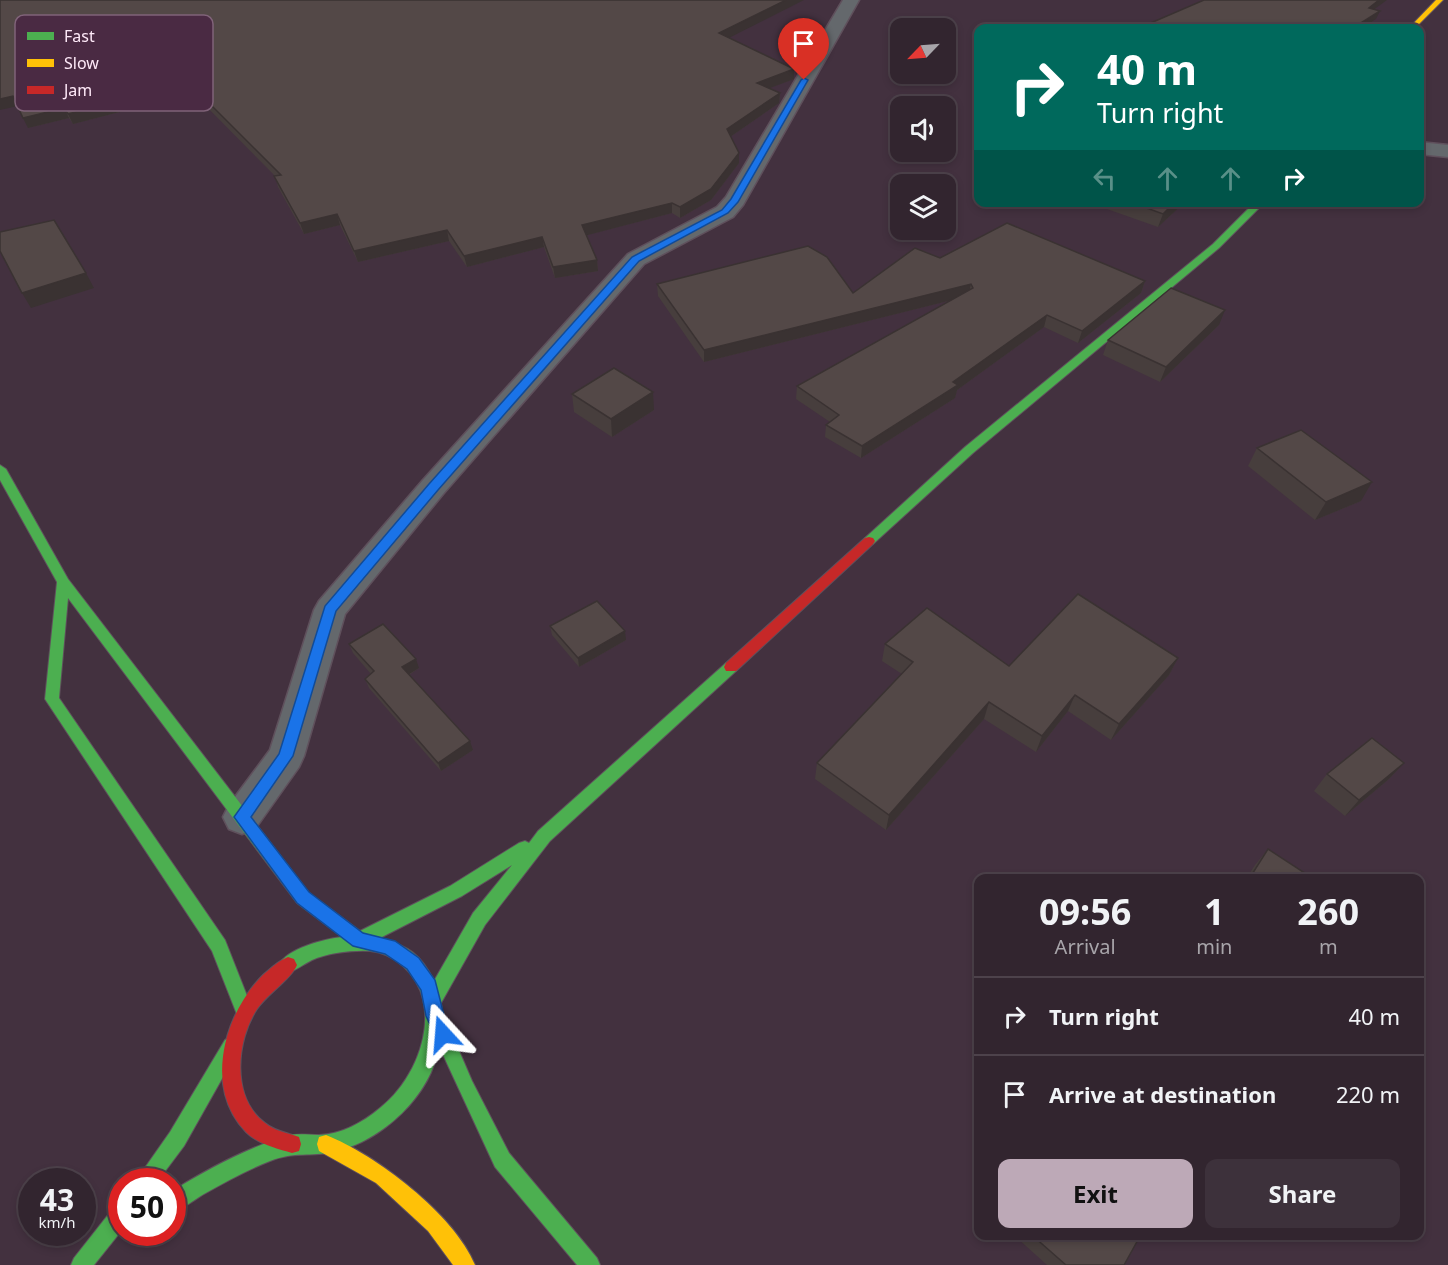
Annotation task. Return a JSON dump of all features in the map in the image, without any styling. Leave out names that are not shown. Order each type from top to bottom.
[{"type":"street","points":[[242,817],[286,756],[330,610],[433,487],[636,259],[725,212],[735,200],[851,0]]},
{"type":"street","points":[[1416,24],[1440,0]]},
{"type":"street","points":[[1424,149],[1448,151]]},
{"type":"street","points":[[432,1001],[479,919],[544,836],[969,450],[1216,246],[1256,207]]},
{"type":"street","points":[[0,469],[63,582],[303,898],[359,940],[389,947],[413,963],[429,986],[435,1016],[466,1087],[502,1160],[590,1265]]},
{"type":"street","points":[[63,582],[52,699],[219,946],[244,1011]]},
{"type":"street","points":[[155,1168],[177,1139],[232,1045],[244,1011],[266,982],[295,958],[326,945],[359,940],[456,891],[544,836]]},
{"type":"street","points":[[232,1045],[230,1079],[240,1109],[261,1132],[292,1144],[326,1144],[362,1132],[393,1110],[417,1081],[431,1048],[435,1016]]},
{"type":"street","points":[[186,1194],[209,1180],[292,1144]]},
{"type":"street","points":[[326,1144],[383,1176],[435,1224],[465,1265]]},
{"type":"street","points":[[84,1262],[108,1231]]},
{"type":"street","points":[[84,1262],[108,1245]]},
{"type":"building","points":[[0,0],[786,0],[719,33],[794,69],[757,83],[780,93],[727,129],[739,153],[711,189],[680,207],[672,203],[582,225],[597,260],[553,267],[542,237],[464,256],[447,230],[354,251],[337,214],[300,223],[274,176],[281,175],[213,107],[213,15],[15,15],[15,100],[13,96],[0,99]]},
{"type":"building","points":[[1204,0],[1379,0],[1369,8],[1380,11],[1359,24],[1148,24]]},
{"type":"building","points":[[20,111],[52,111],[23,118]]},
{"type":"building","points":[[1144,207],[1170,207],[1163,214]]},
{"type":"building","points":[[54,220],[86,273],[22,293],[0,251],[0,232]]},
{"type":"building","points":[[1007,223],[1145,281],[1082,331],[1047,315],[953,382],[958,385],[862,446],[826,425],[839,415],[797,386],[973,288],[971,284],[704,350],[657,284],[808,246],[827,257],[853,293],[915,248],[940,258]]},
{"type":"building","points":[[1171,288],[1225,310],[1166,367],[1108,340]]},
{"type":"building","points":[[614,368],[653,392],[611,419],[572,394]]},
{"type":"building","points":[[1301,430],[1372,482],[1326,502],[1257,448]]},
{"type":"building","points":[[1078,594],[1178,658],[1119,724],[1075,695],[1042,736],[989,702],[889,815],[817,763],[913,662],[885,644],[927,608],[1009,666]]},
{"type":"building","points":[[597,601],[625,631],[578,658],[550,626]]},
{"type":"building","points":[[383,624],[416,659],[402,667],[470,741],[438,763],[365,679],[374,671],[349,644]]},
{"type":"building","points":[[1372,738],[1404,763],[1359,800],[1327,774]]},
{"type":"building","points":[[1268,849],[1306,874],[1252,874]]},
{"type":"building","points":[[1038,1240],[1138,1240],[1124,1265],[1066,1265]]},
{"type":"traffic: fast","points":[[869,541],[969,450],[1216,246],[1256,207]]},
{"type":"traffic: fast","points":[[0,469],[63,582],[303,898],[359,940],[456,891],[525,848]]},
{"type":"traffic: fast","points":[[63,582],[52,699],[219,946],[244,1011]]},
{"type":"traffic: fast","points":[[432,1001],[479,919],[544,836],[731,667]]},
{"type":"traffic: fast","points":[[186,1194],[227,1171],[271,1151],[295,1144],[332,1143],[361,1132],[395,1108],[416,1081],[429,1052],[434,1022],[431,993],[419,969],[399,952],[371,943],[334,946],[304,955],[288,965]]},
{"type":"traffic: fast","points":[[435,1016],[466,1087],[502,1160],[590,1265]]},
{"type":"traffic: fast","points":[[155,1168],[177,1139],[231,1046]]},
{"type":"traffic: fast","points":[[81,1265],[108,1231]]},
{"type":"traffic: slow","points":[[1416,24],[1440,0]]},
{"type":"traffic: slow","points":[[326,1144],[383,1176],[435,1224],[465,1265]]},
{"type":"traffic: jam","points":[[731,667],[869,541]]},
{"type":"traffic: jam","points":[[288,965],[251,1002],[237,1030],[231,1063],[236,1095],[248,1120],[258,1130],[292,1144]]},
{"type":"route","points":[[443,1034],[435,1016],[429,986],[413,963],[389,947],[359,940],[303,898],[242,817],[286,756],[330,610],[433,487],[636,259],[725,212],[735,200],[804,80]]}]
